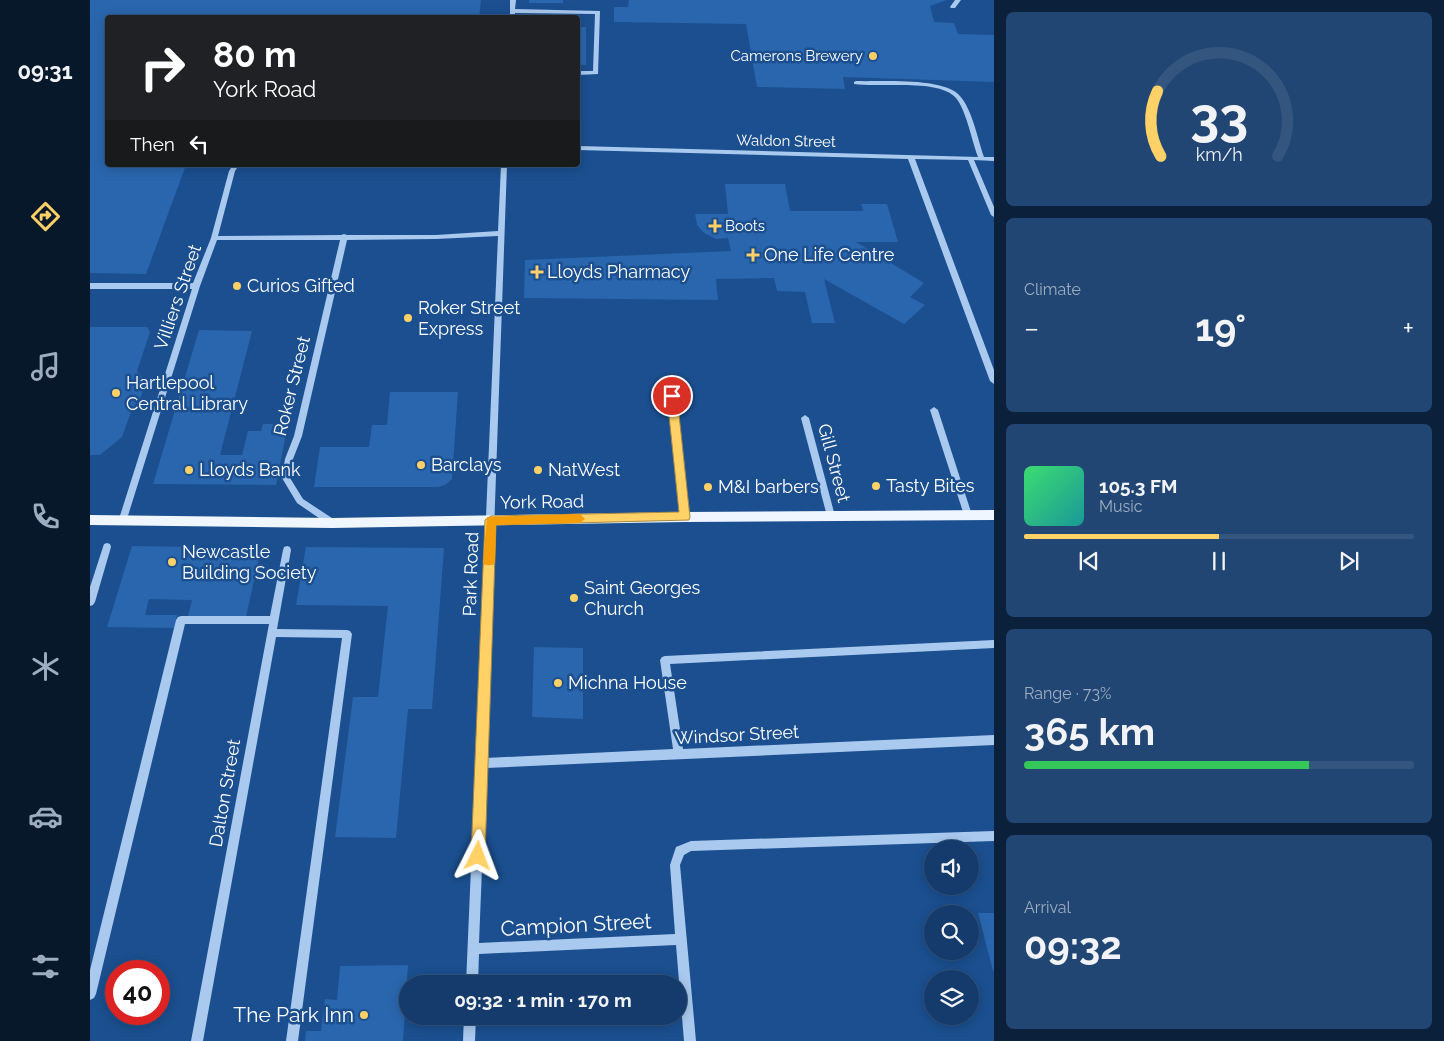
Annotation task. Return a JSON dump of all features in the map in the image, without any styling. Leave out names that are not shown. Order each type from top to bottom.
[{"type":"main road","name":"York Road","points":[[90,520],[122,522],[332,523],[685,517],[994,515]]},
{"type":"street","points":[[513,0],[512,14],[598,12],[596,73],[580,73]]},
{"type":"street","points":[[954,7],[958,0]]},
{"type":"street","points":[[856,83],[931,85],[948,89],[958,96],[982,159]]},
{"type":"street","name":"Waldon Street","points":[[580,148],[994,159]]},
{"type":"street","points":[[911,157],[994,381]]},
{"type":"street","points":[[970,158],[994,215]]},
{"type":"street","name":"Park Road","points":[[472,975],[504,167]]},
{"type":"street","name":"Villiers Street","points":[[122,522],[196,286],[214,238],[234,168]]},
{"type":"street","points":[[214,238],[436,237],[502,233]]},
{"type":"street","name":"Roker Street","points":[[332,523],[300,501],[286,478],[289,459],[298,436],[344,236]]},
{"type":"street","points":[[90,286],[196,286]]},
{"type":"street","points":[[672,396],[685,517]]},
{"type":"street","points":[[934,410],[968,515]]},
{"type":"street","name":"Gill Street","points":[[805,418],[831,516]]},
{"type":"street","points":[[90,602],[107,547]]},
{"type":"street","name":"Dalton Street","points":[[197,1041],[287,550]]},
{"type":"street","points":[[90,994],[181,620],[274,620]]},
{"type":"street","points":[[272,633],[347,634],[292,1041]]},
{"type":"street","points":[[679,754],[665,660],[994,644]]},
{"type":"street","name":"Windsor Street","points":[[482,763],[994,740]]},
{"type":"street","points":[[690,1041],[675,865],[680,851],[691,846],[994,836]]},
{"type":"street","name":"Campion Street","points":[[474,948],[680,940]]},
{"type":"street","points":[[469,1041],[470,1025]]},
{"type":"building","points":[[90,0],[481,0],[479,15],[105,15],[105,167],[185,167],[146,274],[90,273]]},
{"type":"building","points":[[529,0],[563,0],[563,3],[529,3]]},
{"type":"building","name":"Camerons Brewery","points":[[629,0],[947,0],[930,6],[934,22],[954,23],[958,34],[994,35],[994,82],[843,77],[845,89],[757,87],[746,24],[614,22],[614,7],[628,7]]},
{"type":"building","points":[[580,27],[586,27],[586,65],[580,65]]},
{"type":"building","name":"One Life Centre","points":[[725,184],[785,184],[790,211],[863,211],[861,204],[887,204],[898,242],[856,242],[924,283],[910,297],[925,305],[904,324],[824,279],[835,323],[812,323],[805,292],[777,291],[774,278],[716,279],[718,300],[524,298],[525,260],[731,251],[728,238],[716,239],[704,233],[697,225],[695,214],[728,214]]},
{"type":"building","name":"Hartlepool Central Library","points":[[90,327],[147,327],[150,332],[137,371],[146,382],[138,405],[131,412],[122,437],[100,455],[90,455]]},
{"type":"building","points":[[199,330],[252,331],[220,455],[242,455],[248,431],[261,431],[263,424],[288,424],[276,485],[153,484]]},
{"type":"building","points":[[390,392],[458,392],[452,479],[445,485],[438,487],[314,487],[320,447],[369,447],[372,425],[387,425]]},
{"type":"building","points":[[132,546],[261,548],[246,617],[188,616],[192,600],[149,599],[145,615],[177,615],[174,628],[107,627]]},
{"type":"building","points":[[306,547],[444,548],[432,709],[408,709],[396,838],[335,837],[353,697],[378,697],[388,606],[296,605]]},
{"type":"building","name":"Michna House","points":[[534,647],[583,648],[583,719],[532,717]]},
{"type":"building","points":[[979,913],[994,913],[993,971],[979,917]]},
{"type":"building","name":"The Park Inn","points":[[408,965],[407,975],[399,975],[399,1025],[404,1025],[403,1041],[305,1041],[306,1031],[321,1031],[325,999],[337,1000],[340,966]]},
{"type":"slow traffic","points":[[489,562],[491,520],[580,519]]},
{"type":"place","name":"Camerons Brewery","points":[[873,56]]},
{"type":"place","name":"Boots","points":[[715,226]]},
{"type":"place","name":"One Life Centre","points":[[753,255]]},
{"type":"place","name":"Lloyds Pharmacy","points":[[537,272]]},
{"type":"place","name":"Curios Gifted","points":[[237,286]]},
{"type":"place","name":"Roker Street Express","points":[[408,318]]},
{"type":"place","name":"Hartlepool Central Library","points":[[116,393]]},
{"type":"place","name":"Barclays","points":[[421,465]]},
{"type":"place","name":"Lloyds Bank","points":[[189,470]]},
{"type":"place","name":"NatWest","points":[[538,470]]},
{"type":"place","name":"Tasty Bites","points":[[876,486]]},
{"type":"place","name":"M&I barbers","points":[[708,487]]},
{"type":"place","name":"Newcastle Building Society","points":[[172,562]]},
{"type":"place","name":"Saint Georges Church","points":[[574,598]]},
{"type":"place","name":"Michna House","points":[[558,683]]},
{"type":"place","name":"The Park Inn","points":[[364,1015]]},
{"type":"route","points":[[478,856],[491,520],[685,517],[672,396]]}]
